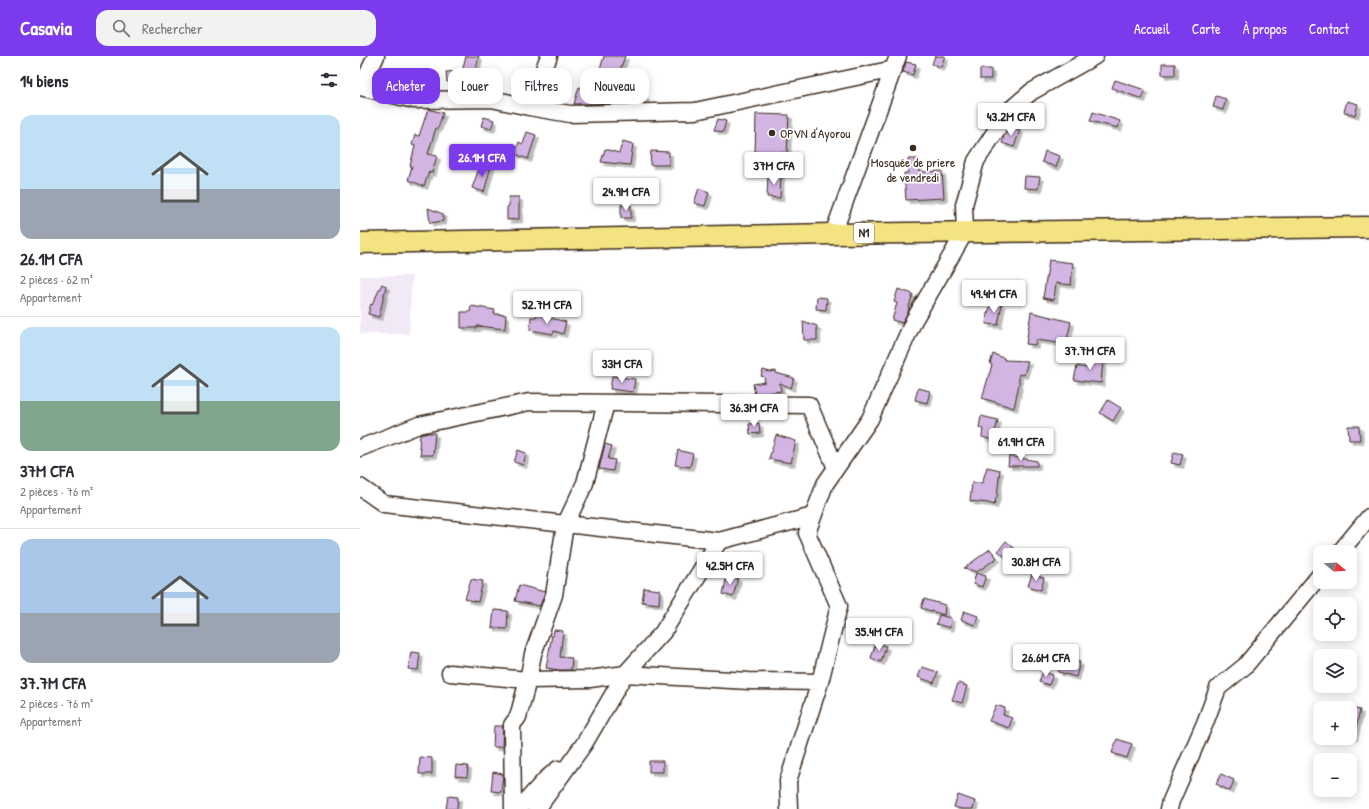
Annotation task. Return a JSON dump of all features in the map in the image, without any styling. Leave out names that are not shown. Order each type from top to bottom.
[{"type":"main road","name":"N1","points":[[360,243],[833,234],[1369,227]]},
{"type":"street","points":[[376,56],[365,80],[360,87],[414,100],[492,99],[570,114],[695,111],[896,62]]},
{"type":"street","points":[[529,107],[549,56]]},
{"type":"street","points":[[788,809],[788,781],[820,682],[839,606],[807,533],[825,484],[870,419],[914,320],[965,232],[964,205],[976,161],[1009,112],[1031,92],[1094,56]]},
{"type":"street","points":[[833,234],[896,62]]},
{"type":"street","points":[[360,448],[419,425],[529,402],[809,405],[836,468]]},
{"type":"street","points":[[513,809],[512,725],[518,717],[533,654],[554,595],[565,525],[584,483],[606,403]]},
{"type":"street","points":[[360,487],[384,504],[719,541],[813,516]]},
{"type":"street","points":[[1346,545],[1369,517]]},
{"type":"street","points":[[537,809],[577,754],[625,674],[664,632],[719,541]]},
{"type":"street","points":[[1169,809],[1218,688],[1245,666],[1313,584]]},
{"type":"street","points":[[450,673],[528,680],[590,679],[625,674],[749,681],[820,682]]},
{"type":"street","points":[[519,809],[545,780],[577,754]]},
{"type":"shaded area","points":[[360,276],[412,276],[409,334],[360,334]]},
{"type":"building","points":[[466,56],[479,56],[476,68],[463,68]]},
{"type":"building","points":[[604,56],[625,56],[621,68],[600,68]]},
{"type":"building","points":[[935,56],[945,56],[941,67],[932,64]]},
{"type":"building","points":[[906,62],[916,64],[913,75],[903,72]]},
{"type":"building","points":[[1162,64],[1175,64],[1175,75],[1162,75]]},
{"type":"building","points":[[980,69],[991,69],[991,79],[980,79]]},
{"type":"building","points":[[446,72],[448,72],[448,82],[447,82]]},
{"type":"building","points":[[1115,80],[1145,90],[1142,99],[1112,88]]},
{"type":"building","points":[[579,87],[580,104],[574,104]]},
{"type":"building","points":[[1216,96],[1226,99],[1223,110],[1213,107]]},
{"type":"building","points":[[1347,101],[1358,104],[1355,115],[1344,112]]},
{"type":"building","points":[[428,109],[443,113],[438,128],[436,128],[428,154],[437,156],[432,173],[429,172],[424,186],[408,180],[415,146],[412,145],[415,135],[419,136]]},
{"type":"building","points":[[1093,112],[1120,121],[1118,128],[1090,121]]},
{"type":"building","name":"OPVN d'Ayorou","points":[[756,114],[789,115],[787,153],[755,152]]},
{"type":"building","points":[[484,117],[494,120],[491,129],[481,126]]},
{"type":"building","points":[[718,119],[726,121],[723,132],[714,130]]},
{"type":"building","points":[[1010,126],[1020,130],[1014,147],[1002,143]]},
{"type":"building","points":[[527,132],[536,135],[528,159],[515,154],[519,142],[523,144]]},
{"type":"building","points":[[623,141],[633,144],[630,165],[601,162],[605,149],[619,153]]},
{"type":"building","points":[[651,151],[669,152],[669,165],[650,165]]},
{"type":"building","points":[[1045,151],[1060,156],[1056,167],[1042,162]]},
{"type":"building","points":[[908,159],[919,159],[919,172],[942,171],[944,198],[906,200],[904,173],[908,173]]},
{"type":"building","points":[[481,163],[491,166],[484,192],[472,188]]},
{"type":"building","points":[[768,173],[781,174],[780,198],[767,197]]},
{"type":"building","points":[[1025,176],[1040,177],[1038,189],[1024,188]]},
{"type":"building","points":[[699,188],[709,192],[705,206],[694,203]]},
{"type":"building","points":[[509,197],[519,197],[519,219],[507,220]]},
{"type":"building","points":[[621,205],[631,205],[631,218],[621,218]]},
{"type":"building","points":[[428,208],[443,214],[443,221],[430,223]]},
{"type":"building","points":[[1049,260],[1073,263],[1071,285],[1056,283],[1054,300],[1043,298]]},
{"type":"building","points":[[382,284],[386,286],[379,317],[368,314],[371,304],[372,305]]},
{"type":"building","points":[[898,289],[913,294],[909,310],[902,323],[892,320],[897,303],[894,302]]},
{"type":"building","points":[[817,297],[827,298],[826,310],[816,309]]},
{"type":"building","points":[[992,301],[1002,304],[998,325],[986,324],[987,313]]},
{"type":"building","points":[[471,306],[495,310],[494,314],[506,315],[505,329],[477,326],[477,328],[461,328],[461,312],[470,312]]},
{"type":"building","points":[[1031,312],[1071,322],[1066,344],[1036,340],[1035,345],[1026,344]]},
{"type":"building","points":[[537,314],[566,322],[563,334],[554,331],[553,334],[530,330],[531,317],[536,317]]},
{"type":"building","points":[[803,321],[817,326],[817,340],[804,340]]},
{"type":"building","points":[[993,354],[1004,358],[1004,360],[1028,361],[1024,375],[1019,374],[1019,384],[1014,408],[982,398],[992,365],[990,364]]},
{"type":"building","points":[[1087,358],[1103,360],[1101,383],[1074,380],[1077,366],[1086,368]]},
{"type":"building","points":[[763,370],[770,372],[776,371],[776,373],[794,378],[791,388],[780,383],[781,391],[755,395],[753,384],[765,382],[764,377],[761,376]]},
{"type":"building","points":[[612,376],[635,379],[633,392],[610,389]]},
{"type":"building","points":[[918,388],[930,391],[927,403],[915,400]]},
{"type":"building","points":[[1108,400],[1121,408],[1113,421],[1100,413]]},
{"type":"building","points":[[981,416],[998,420],[993,440],[982,437],[983,429],[979,428]]},
{"type":"building","points":[[759,423],[760,433],[750,434],[749,424]]},
{"type":"building","points":[[1348,426],[1359,426],[1360,440],[1349,440]]},
{"type":"building","points":[[435,433],[433,455],[420,455],[420,435]]},
{"type":"building","points":[[776,435],[796,441],[791,463],[769,459]]},
{"type":"building","points":[[605,444],[612,446],[608,459],[615,460],[613,471],[599,469]]},
{"type":"building","points":[[518,450],[526,453],[523,465],[514,462]]},
{"type":"building","points":[[678,450],[693,454],[690,467],[675,465]]},
{"type":"building","points":[[1174,452],[1183,454],[1180,465],[1171,463]]},
{"type":"building","points":[[1009,456],[1037,461],[1037,466],[1008,466]]},
{"type":"building","points":[[987,467],[1000,470],[997,496],[994,505],[970,501],[972,483],[982,483]]},
{"type":"building","points":[[1006,541],[1021,554],[1013,564],[998,551]]},
{"type":"building","points":[[990,549],[997,558],[977,572],[964,568]]},
{"type":"building","points":[[976,573],[986,576],[982,587],[973,584]]},
{"type":"building","points":[[1032,574],[1044,578],[1041,590],[1028,586]]},
{"type":"building","points":[[727,575],[738,578],[733,597],[723,594]]},
{"type":"building","points":[[471,579],[483,581],[478,602],[465,599]]},
{"type":"building","points":[[519,585],[545,592],[540,606],[515,601]]},
{"type":"building","points":[[644,588],[660,590],[659,604],[642,602]]},
{"type":"building","points":[[924,599],[945,605],[944,615],[921,608]]},
{"type":"building","points":[[494,610],[508,611],[507,629],[492,628]]},
{"type":"building","points":[[964,611],[978,616],[975,625],[961,620]]},
{"type":"building","points":[[939,615],[951,618],[950,628],[936,624]]},
{"type":"building","points":[[554,630],[563,631],[560,657],[572,658],[571,670],[546,668]]},
{"type":"building","points":[[876,643],[886,646],[881,662],[871,658]]},
{"type":"building","points":[[411,652],[420,653],[418,670],[408,669]]},
{"type":"building","points":[[1062,658],[1080,662],[1076,677],[1058,672]]},
{"type":"building","points":[[922,667],[938,672],[934,683],[918,677]]},
{"type":"building","points":[[1043,671],[1053,675],[1049,685],[1039,682]]},
{"type":"building","points":[[958,683],[967,686],[962,703],[952,700]]},
{"type":"building","points":[[996,705],[1005,708],[1003,715],[1012,718],[1009,728],[989,721]]},
{"type":"building","points":[[1357,709],[1360,710],[1357,724]]},
{"type":"building","points":[[494,726],[503,726],[502,747],[493,747]]},
{"type":"building","points":[[1117,739],[1132,744],[1127,758],[1112,753]]},
{"type":"building","points":[[420,757],[432,758],[432,774],[419,774]]},
{"type":"building","points":[[649,761],[663,761],[663,772],[649,772]]},
{"type":"building","points":[[456,765],[468,766],[467,777],[455,776]]},
{"type":"building","points":[[493,772],[503,774],[501,792],[491,791]]},
{"type":"building","points":[[1221,774],[1234,780],[1230,791],[1216,784]]},
{"type":"building","points":[[958,795],[975,801],[973,809],[961,809],[954,807]]},
{"type":"building","points":[[448,796],[458,797],[457,809],[446,809]]},
{"type":"place","name":"OPVN d'Ayorou","points":[[772,133]]},
{"type":"place","name":"Mosquée de priere de vendredi","points":[[913,148]]}]
